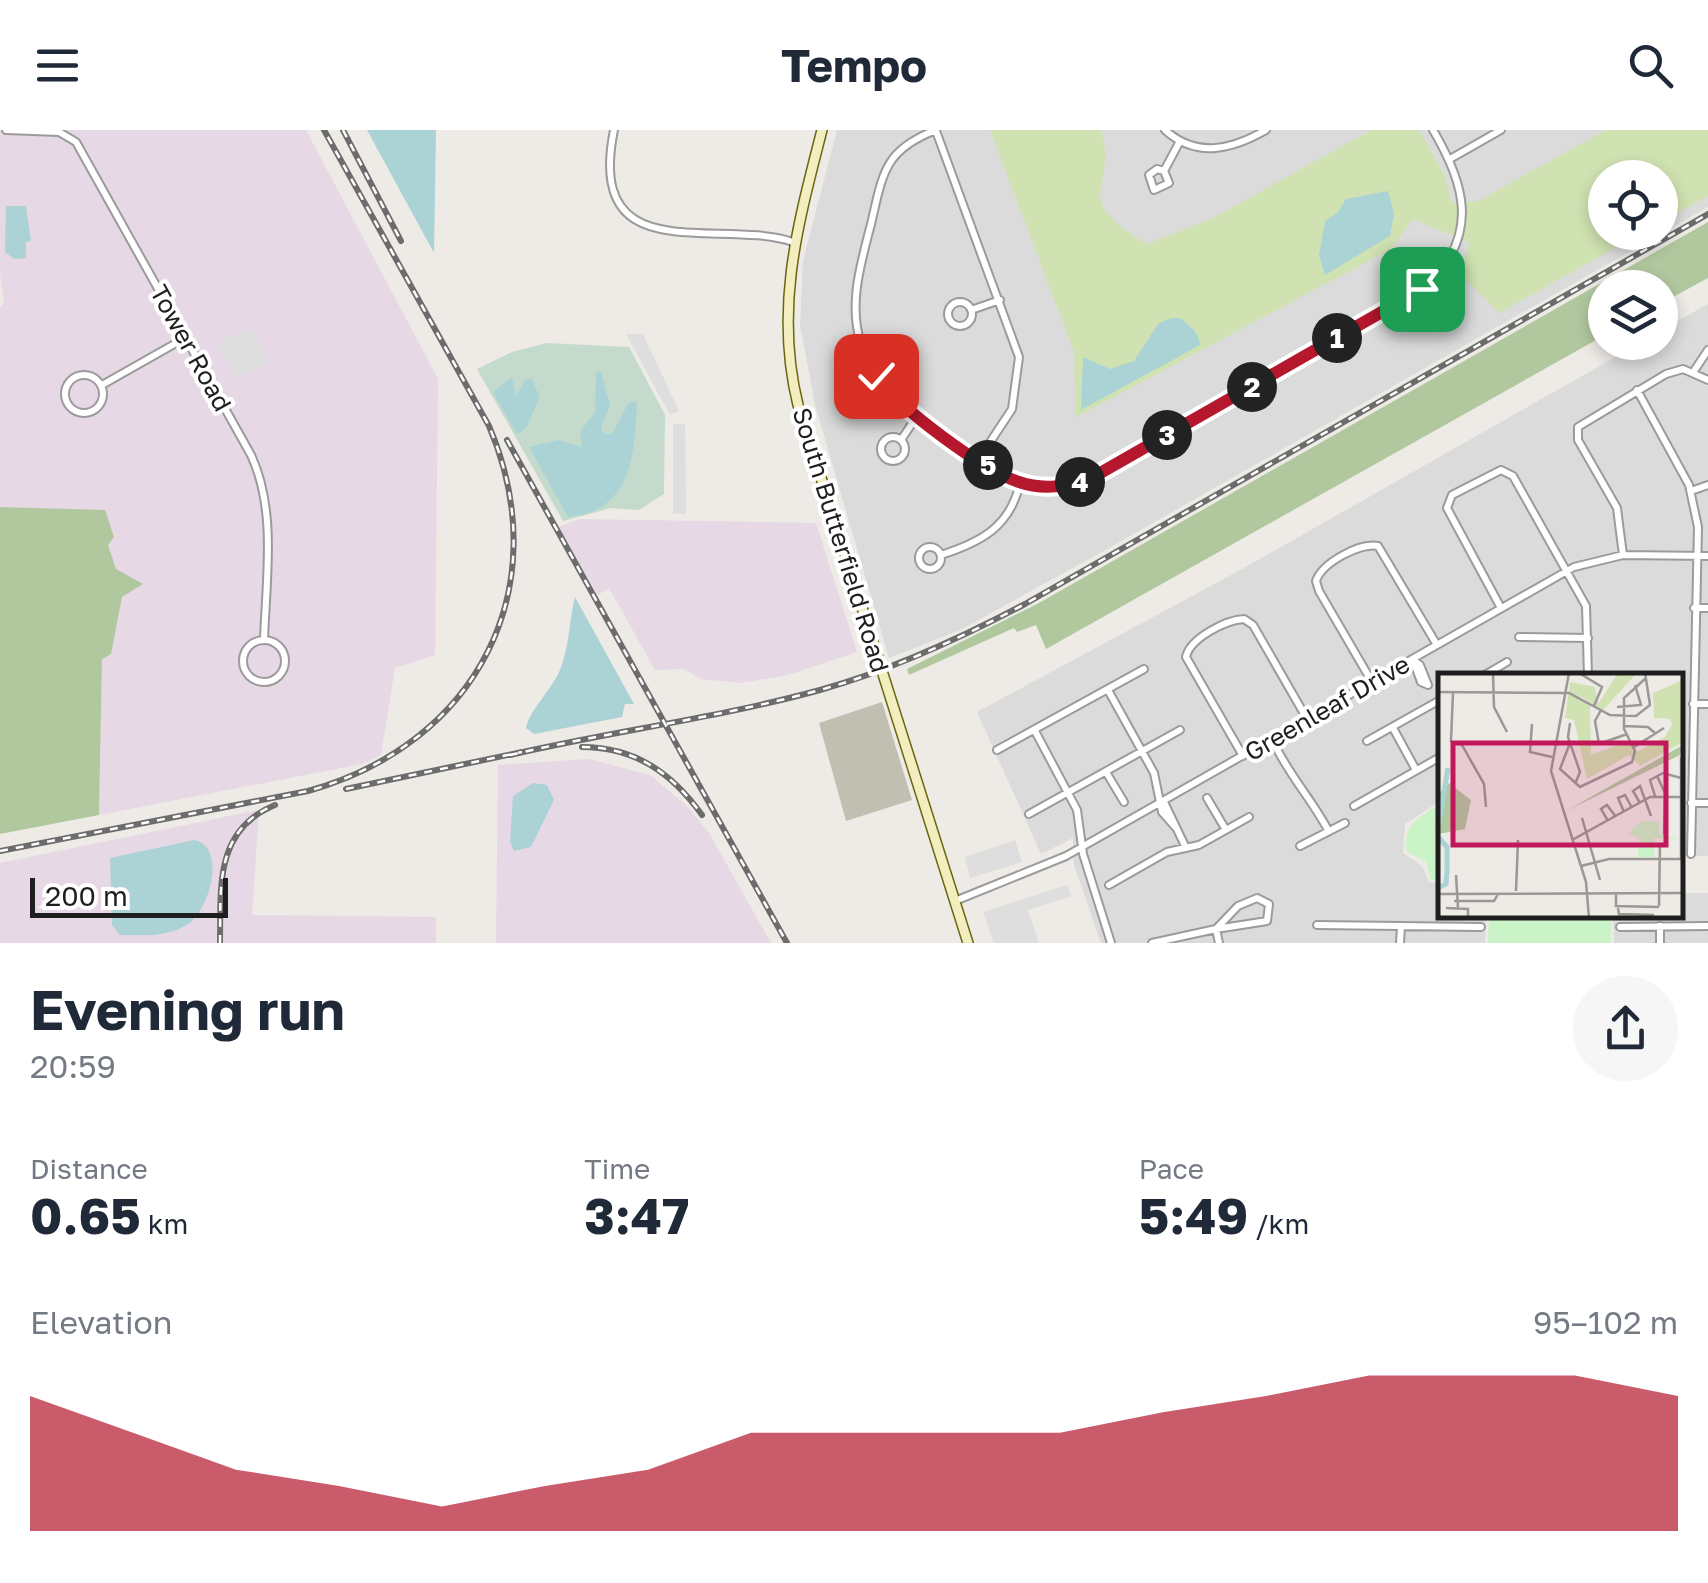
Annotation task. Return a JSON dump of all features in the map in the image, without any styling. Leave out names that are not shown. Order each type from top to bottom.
[{"type":"main road","name":"South Butterfield Road","points":[[822,130],[793,242],[786,316],[794,388],[968,943]]},
{"type":"street","name":"Tower Road","points":[[6,130],[59,132],[76,142],[262,480],[267,513],[264,640]]},
{"type":"street","points":[[614,130],[609,164],[612,186],[628,212],[645,225],[679,235],[774,237],[793,242]]},
{"type":"street","points":[[980,459],[1012,410],[1019,378],[1017,348],[936,130],[905,144],[888,162],[856,289],[856,318],[868,361],[886,390],[980,459],[1020,483],[1064,486],[1095,476],[1422,289],[1450,261],[1461,233],[1463,192],[1433,130]]},
{"type":"street","points":[[1165,130],[1180,141],[1202,148],[1225,149],[1266,130]]},
{"type":"street","points":[[1450,159],[1501,130]]},
{"type":"street","points":[[1164,171],[1180,141]]},
{"type":"street","points":[[970,310],[1000,300]]},
{"type":"street","points":[[102,385],[185,338]]},
{"type":"street","points":[[1694,371],[1708,350]]},
{"type":"street","points":[[1624,555],[1617,508],[1577,436],[1580,422],[1675,370],[1694,371],[1708,380]]},
{"type":"street","points":[[88,375],[102,385],[101,404],[91,412],[74,411],[67,402],[65,389],[74,377],[88,375]]},
{"type":"street","points":[[1636,390],[1691,492],[1698,528],[1694,556],[1691,854]]},
{"type":"street","points":[[900,440],[917,416]]},
{"type":"street","points":[[1501,608],[1446,508],[1450,497],[1497,470],[1509,473],[1521,491],[1586,606],[1588,673]]},
{"type":"street","points":[[941,555],[974,544],[998,527],[1014,504],[1020,483]]},
{"type":"street","points":[[1691,492],[1708,485]]},
{"type":"street","points":[[1372,682],[1316,584],[1323,569],[1369,544],[1382,550],[1437,645]]},
{"type":"street","name":"Greenleaf Drive","points":[[956,901],[1031,874],[1083,847],[1568,571],[1624,555],[1708,556]]},
{"type":"street","points":[[1694,608],[1708,608]]},
{"type":"street","points":[[1243,756],[1186,652],[1191,644],[1232,620],[1251,622],[1307,719]]},
{"type":"street","points":[[1519,637],[1588,638]]},
{"type":"street","name":"Tower Road","points":[[264,640],[278,645],[285,658],[279,676],[265,682],[252,678],[244,664],[248,648],[264,640]]},
{"type":"street","points":[[1412,660],[1422,682],[1438,700]]},
{"type":"street","points":[[1488,673],[1507,662]]},
{"type":"street","points":[[998,750],[1144,669]]},
{"type":"street","points":[[1108,690],[1143,751],[1163,802],[1162,812],[1177,829],[1186,848]]},
{"type":"street","points":[[1367,741],[1438,702]]},
{"type":"street","points":[[1693,704],[1708,704]]},
{"type":"street","points":[[1393,728],[1416,770]]},
{"type":"street","points":[[1029,814],[1180,730]]},
{"type":"street","points":[[1034,731],[1080,820],[1083,847],[1112,943]]},
{"type":"street","points":[[1272,739],[1289,776],[1314,803],[1328,830]]},
{"type":"street","points":[[1354,806],[1438,757]]},
{"type":"street","points":[[1106,772],[1124,802]]},
{"type":"street","points":[[1207,798],[1226,830]]},
{"type":"street","points":[[1692,803],[1708,803]]},
{"type":"street","points":[[1109,885],[1167,852],[1186,848],[1249,817]]},
{"type":"street","points":[[1300,846],[1345,823]]},
{"type":"street","points":[[1152,943],[1216,929],[1264,924],[1270,918],[1269,904],[1262,898],[1245,902],[1216,929]]},
{"type":"street","points":[[1318,925],[1481,926]]},
{"type":"street","points":[[1400,943],[1401,926]]},
{"type":"street","points":[[1660,926],[1660,943]]},
{"type":"street","points":[[1620,927],[1708,926]]},
{"type":"street","points":[[1216,929],[1219,943]]},
{"type":"shaded area","points":[[0,130],[306,130],[438,379],[435,655],[395,668],[381,755],[362,764],[99,815],[102,658],[122,597],[108,545],[105,511],[0,507],[0,307],[4,303],[0,272]]},
{"type":"shaded area","points":[[837,130],[1708,130],[1708,207],[1678,224],[1678,160],[1588,160],[1588,250],[1632,250],[1597,270],[1588,270],[1588,275],[962,629],[889,658],[815,405],[800,325],[803,261]]},
{"type":"shaded area","points":[[1708,304],[1708,856],[1683,856],[1683,673],[1438,673],[1438,802],[1405,824],[1403,853],[1422,866],[1429,882],[1438,883],[1438,918],[1486,918],[1485,943],[1101,943],[1074,865],[1073,838],[1041,854],[977,712],[1244,568],[1610,360],[1678,360],[1678,321]]},
{"type":"shaded area","points":[[251,328],[271,362],[237,378],[217,343]]},
{"type":"shaded area","points":[[626,334],[643,334],[679,411],[670,415]]},
{"type":"shaded area","points":[[673,424],[685,424],[686,514],[673,514]]},
{"type":"shaded area","points":[[580,519],[816,523],[857,652],[788,675],[741,683],[701,679],[684,669],[655,670],[609,588],[598,595],[558,527]]},
{"type":"shaded area","points":[[882,702],[912,800],[846,821],[819,723]]},
{"type":"shaded area","points":[[589,759],[650,775],[686,805],[709,833],[771,943],[496,943],[498,765]]},
{"type":"shaded area","points":[[259,810],[252,915],[436,917],[436,943],[0,943],[0,863]]},
{"type":"shaded area","points":[[1015,840],[1022,862],[970,878],[965,857]]},
{"type":"shaded area","points":[[1067,885],[1072,896],[1028,910],[1039,943],[994,943],[983,912]]},
{"type":"shaded area","points":[[1683,893],[1708,893],[1708,943],[1614,943],[1613,918],[1683,918]]},
{"type":"green space","points":[[990,130],[1101,130],[1105,166],[1101,202],[1122,227],[1147,244],[1213,218],[1371,130],[1419,130],[1445,176],[1452,203],[1478,201],[1606,130],[1708,130],[1708,196],[1678,213],[1678,160],[1588,160],[1588,250],[1612,250],[1499,313],[1459,273],[1470,243],[1413,219],[1391,249],[1076,417],[1074,352]]},
{"type":"green space","points":[[1708,222],[1708,278],[1678,294],[1678,270],[1624,270],[1659,250],[1678,250],[1678,239]]},
{"type":"green space","points":[[1588,290],[1588,345],[1046,649],[1036,625],[1017,632],[1014,628],[909,675],[907,669],[1039,603]]},
{"type":"green space","points":[[547,343],[629,347],[665,415],[664,494],[639,510],[611,508],[563,521],[477,369],[512,352]]},
{"type":"green space","points":[[0,507],[105,510],[114,537],[108,545],[116,569],[143,584],[122,597],[111,654],[102,659],[99,815],[0,834]]},
{"type":"green space","points":[[1438,805],[1438,881],[1431,880],[1426,862],[1406,851],[1410,828]]},
{"type":"green space","points":[[1489,918],[1611,918],[1611,943],[1488,943]]},
{"type":"water","points":[[367,130],[436,130],[434,253]]},
{"type":"water","points":[[1388,191],[1394,213],[1390,236],[1325,275],[1319,255],[1325,221],[1337,213],[1346,199]]},
{"type":"water","points":[[6,206],[26,206],[31,241],[26,242],[26,258],[14,259],[5,252]]},
{"type":"water","points":[[1180,318],[1190,327],[1200,345],[1081,410],[1083,357],[1110,369],[1134,361],[1158,324]]},
{"type":"water","points":[[601,372],[610,406],[601,427],[604,434],[612,434],[629,402],[637,402],[631,459],[626,477],[606,504],[589,513],[568,517],[529,447],[559,440],[582,447],[580,432],[595,412],[596,373]]},
{"type":"water","points":[[512,377],[516,397],[525,380],[531,378],[540,397],[526,428],[517,434],[493,392]]},
{"type":"water","points":[[575,597],[634,704],[625,704],[622,717],[534,734],[526,728],[561,667]]},
{"type":"water","points":[[533,783],[547,785],[554,800],[531,847],[514,851],[510,842],[513,796]]},
{"type":"water","points":[[194,840],[204,845],[212,866],[208,893],[196,917],[172,932],[120,935],[112,925],[110,858]]},
{"type":"railway","points":[[0,851],[308,791],[367,768],[417,737],[458,698],[488,652],[507,600],[514,545],[508,486],[489,426],[324,130]]},
{"type":"railway","points":[[343,130],[401,241]]},
{"type":"railway","points":[[510,755],[820,690],[950,641],[1025,604],[1708,214]]},
{"type":"railway","points":[[507,440],[787,943]]},
{"type":"railway","points":[[582,747],[619,752],[651,765],[678,787],[702,815]]},
{"type":"railway","points":[[346,789],[522,752]]},
{"type":"railway","points":[[220,943],[222,881],[231,845],[255,816],[275,805]]},
{"type":"route","points":[[876,376],[908,410],[1005,476],[1036,486],[1064,486],[1095,476],[1422,289]]}]
